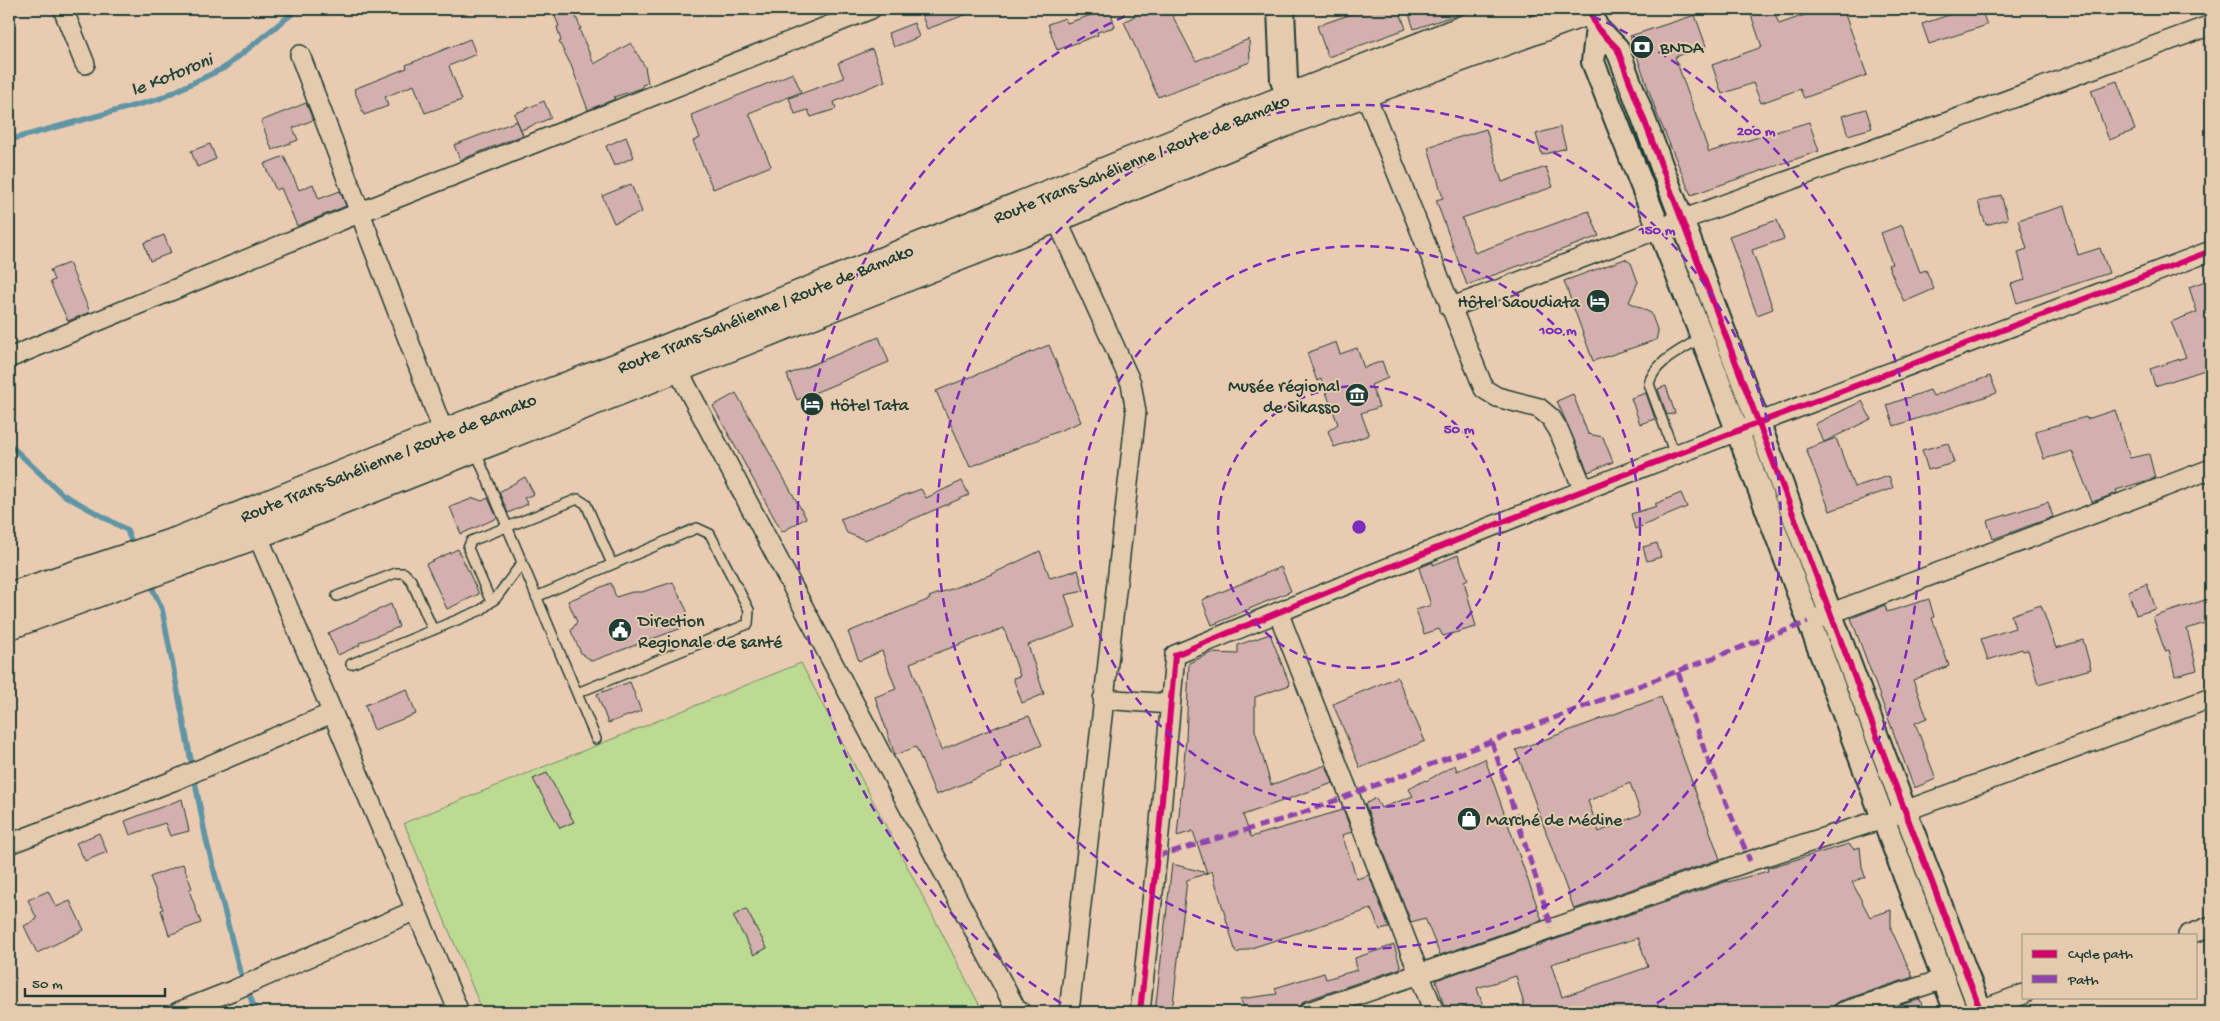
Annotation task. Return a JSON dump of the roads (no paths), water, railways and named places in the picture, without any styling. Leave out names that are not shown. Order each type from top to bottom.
[{"type":"highway","name":"Route Trans-Sahélienne / Route de Bamako","points":[[672,359],[1056,218],[1294,108],[1517,9]]},
{"type":"highway","name":"Route Trans-Sahélienne / Route de Bamako","points":[[9,625],[144,565],[672,359],[1294,108],[1364,93],[1592,14]]},
{"type":"highway","name":"Route Trans-Sahélienne / Route de Bamako","points":[[9,597],[144,565],[257,534],[463,440]]},
{"type":"main road","points":[[1281,9],[1284,80],[1294,108]]},
{"type":"street","points":[[63,9],[85,64]]},
{"type":"street","points":[[9,358],[361,212],[871,9]]},
{"type":"street","points":[[1592,14],[1616,48],[1906,810],[1978,1012],[2022,995]]},
{"type":"street","points":[[1592,14],[1593,62],[1702,337],[1956,1012]]},
{"type":"street","points":[[1450,308],[1682,220],[2211,25]]},
{"type":"street","points":[[300,56],[361,212],[463,440]]},
{"type":"street","points":[[1364,93],[1484,389],[1497,397],[1539,408],[1551,418],[1559,431],[1584,491]]},
{"type":"street","points":[[1056,218],[1131,384],[1136,412],[1068,1012]]},
{"type":"street","points":[[1140,1012],[1176,655],[1278,612],[1736,430],[2211,251]]},
{"type":"street","points":[[672,359],[1017,1011],[1021,1012]]},
{"type":"street","points":[[1808,622],[2211,469]]},
{"type":"street","points":[[257,534],[459,1012]]},
{"type":"street","points":[[1278,612],[1434,1012]]},
{"type":"street","points":[[1308,1012],[1741,864],[1883,819],[2211,698]]},
{"type":"street","points":[[1103,699],[1170,704]]},
{"type":"street","points":[[9,844],[173,781],[332,713]]},
{"type":"street","points":[[178,1012],[234,990],[416,910]]},
{"type":"street","points":[[2191,934],[2211,926]]},
{"type":"street","points":[[1843,1012],[1944,979]]},
{"type":"lane","points":[[1676,455],[1649,384],[1651,374],[1662,363],[1702,337]]},
{"type":"lane","points":[[463,440],[507,527],[596,739]]},
{"type":"lane","points":[[491,602],[468,548],[472,541],[578,499],[586,504],[612,564]]},
{"type":"lane","points":[[536,597],[697,528],[710,534],[749,610],[748,624],[577,693]]},
{"type":"lane","points":[[351,664],[481,610],[509,582],[522,563]]},
{"type":"lane","points":[[337,596],[396,573],[404,573],[411,580],[433,630]]},
{"type":"waterway","name":"le Kotoroni","points":[[9,140],[159,99],[224,68],[298,9]]},
{"type":"waterway","points":[[9,444],[62,494],[127,530],[134,548]]},
{"type":"waterway","points":[[149,581],[162,609],[206,839],[239,968],[256,1012]]},
{"type":"place","name":"BNDA","points":[[1642,47]]},
{"type":"place","name":"Hôtel Saoudiata","points":[[1598,301]]},
{"type":"place","name":"Musée régional de Sikasso","points":[[1357,395]]},
{"type":"place","name":"Hôtel Tata","points":[[812,404]]},
{"type":"place","name":"Direction Regionale de santé","points":[[620,630]]},
{"type":"place","name":"Marché de Médine","points":[[1469,819]]}]
